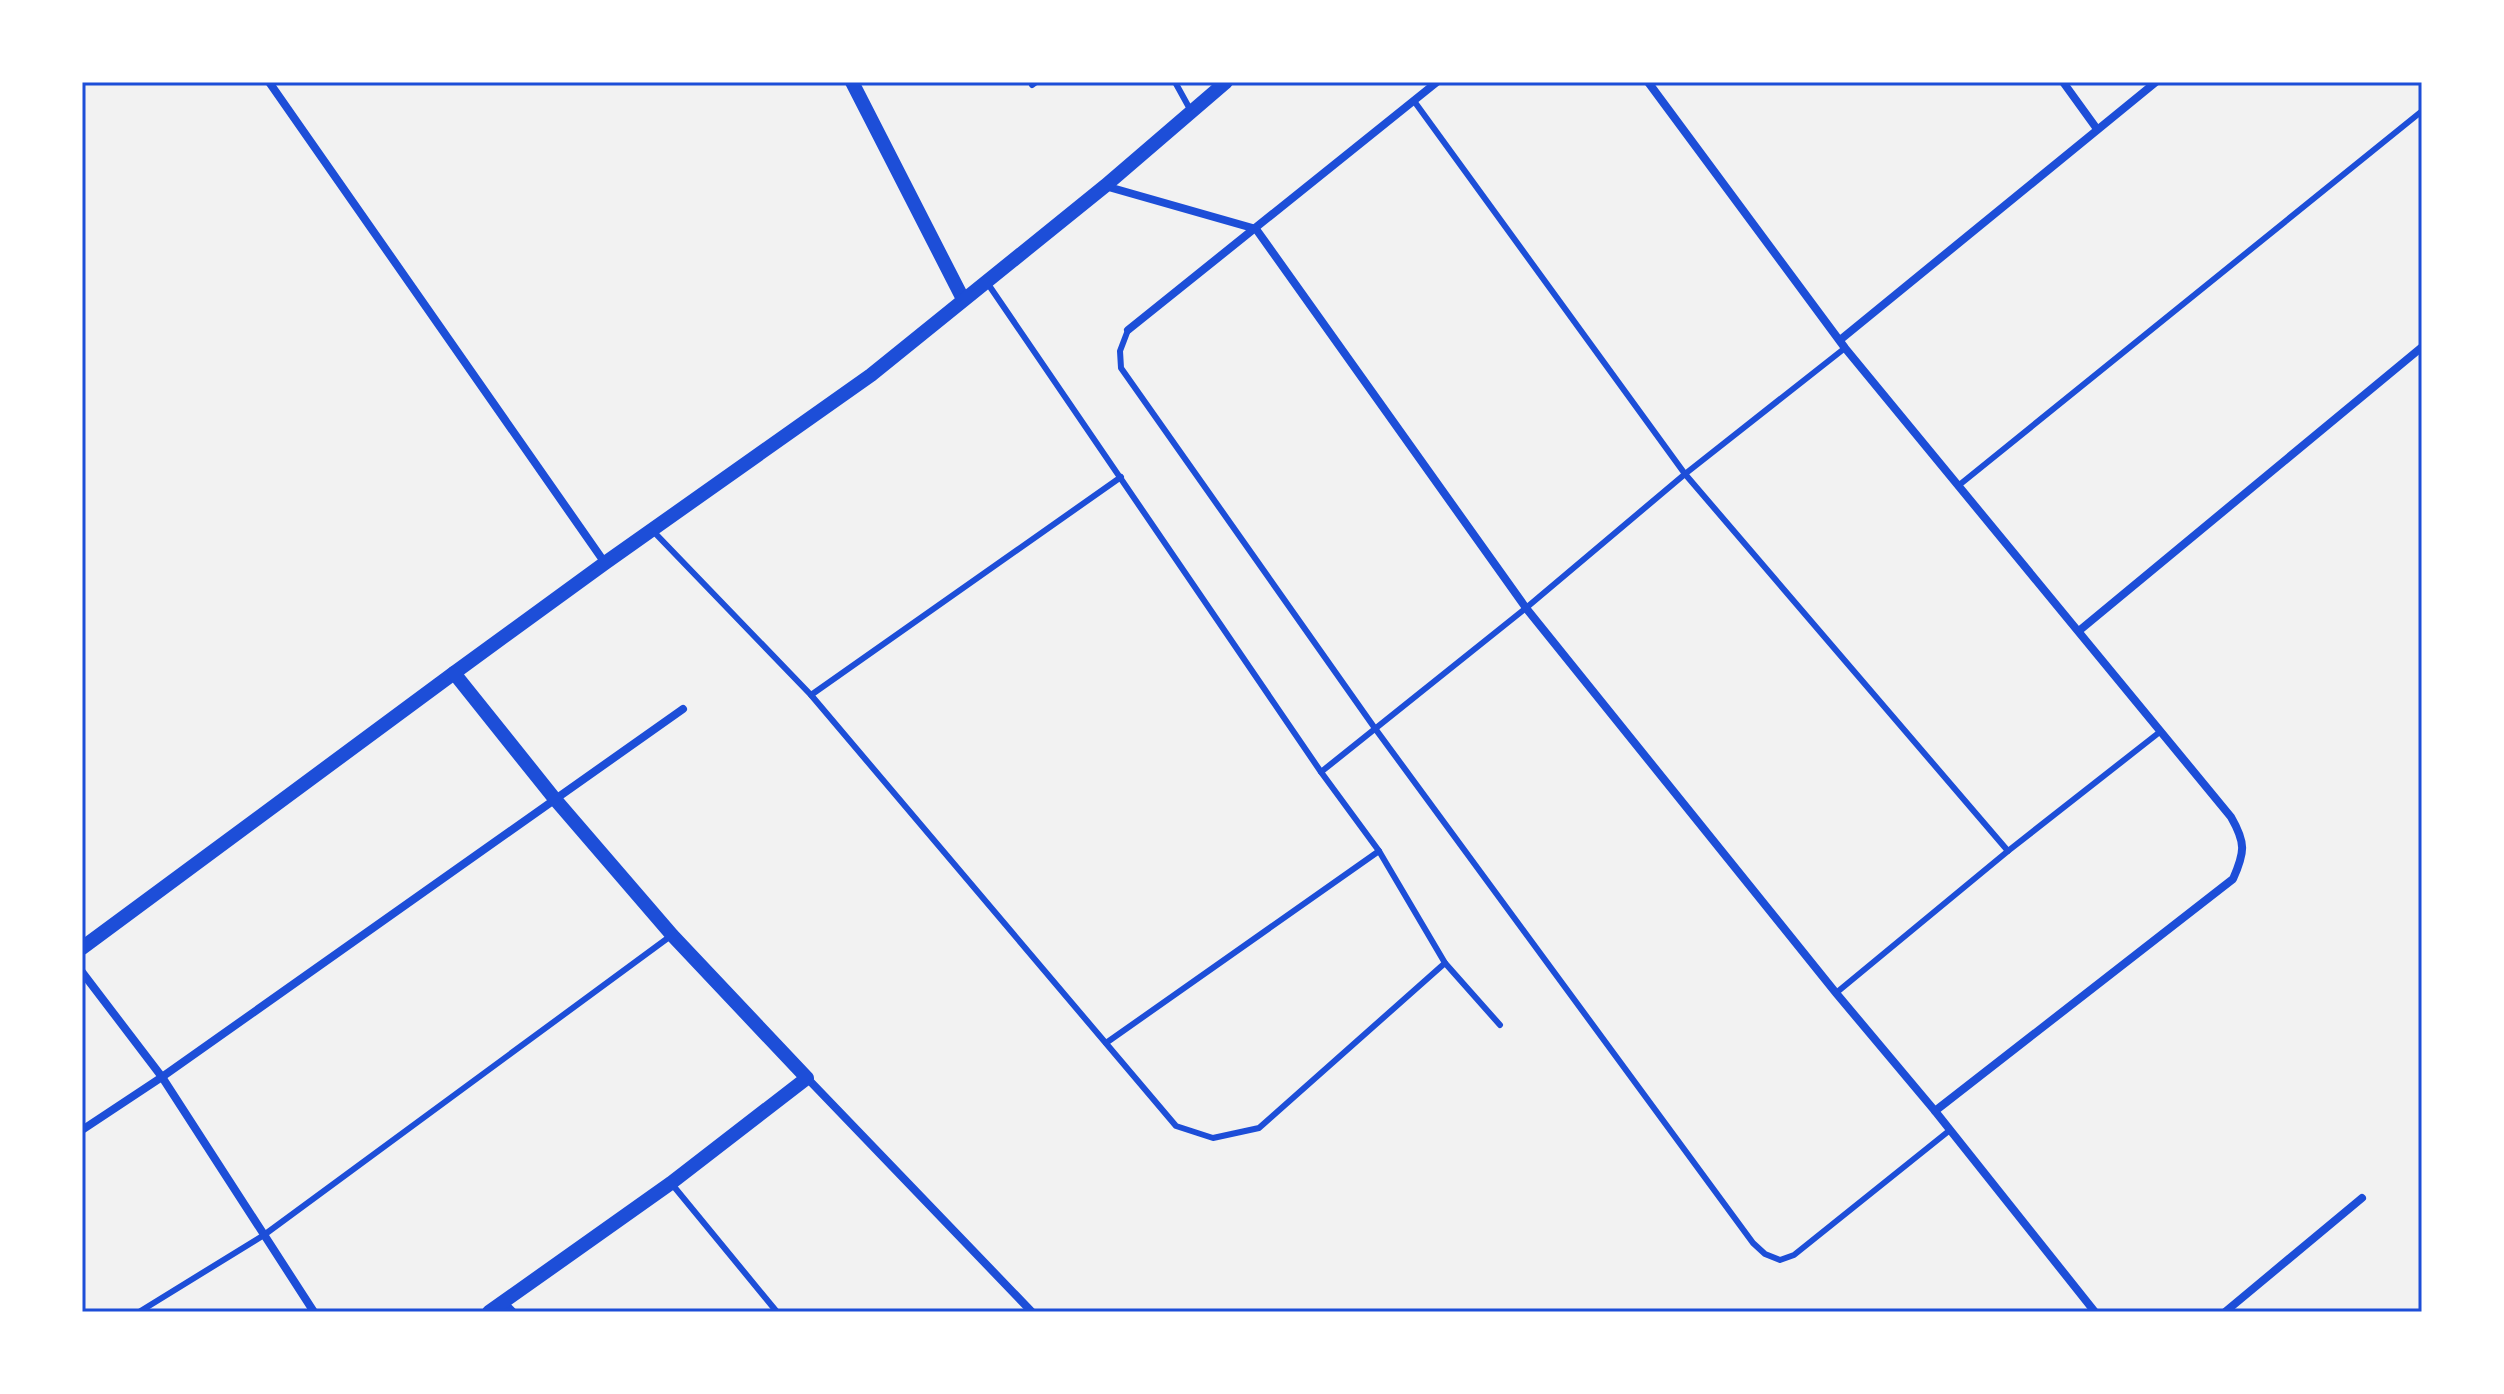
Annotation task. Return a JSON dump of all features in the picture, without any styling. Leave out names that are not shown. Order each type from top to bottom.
[{"type":"street","points":[[269,82],[605,563]]},
{"type":"street","points":[[852,82],[963,299]]},
{"type":"street","points":[[82,948],[605,563],[871,375],[1105,186],[1226,82]]},
{"type":"street","points":[[1128,330],[1437,82]]},
{"type":"street","points":[[1648,82],[1843,344],[2080,630],[2231,817],[2242,835],[2243,857],[2233,879],[1935,1111]]},
{"type":"street","points":[[2063,82],[2097,129]]},
{"type":"street","points":[[1843,344],[2156,82]]},
{"type":"street","points":[[1105,186],[1256,229],[1526,608],[2095,1312]]},
{"type":"street","points":[[2080,630],[2422,347]]},
{"type":"street","points":[[454,673],[554,798],[672,935],[1032,1312]]},
{"type":"street","points":[[82,1130],[162,1077],[683,709]]},
{"type":"street","points":[[82,972],[162,1077],[314,1312]]},
{"type":"street","points":[[489,1312],[508,1307],[807,1078]]},
{"type":"street","points":[[2225,1312],[2362,1198]]},
{"type":"lane","points":[[1175,82],[1191,111]]},
{"type":"lane","points":[[1414,101],[1685,474],[2008,851]]},
{"type":"lane","points":[[1958,486],[2422,111]]},
{"type":"lane","points":[[986,281],[1321,772],[1379,851],[1445,963],[1500,1025]]},
{"type":"lane","points":[[1128,330],[1120,351],[1121,368],[1374,727],[1753,1243],[1765,1254],[1780,1260],[1794,1255],[1950,1130]]},
{"type":"lane","points":[[1321,772],[1526,608],[1843,344]]},
{"type":"lane","points":[[811,695],[1121,477]]},
{"type":"lane","points":[[653,531],[811,695],[1176,1126],[1213,1138],[1259,1128],[1445,963]]},
{"type":"lane","points":[[1836,993],[2008,851],[2161,731]]},
{"type":"lane","points":[[1106,1043],[1379,851]]},
{"type":"lane","points":[[139,1312],[264,1235],[672,935]]},
{"type":"lane","points":[[671,1183],[777,1312]]}]
